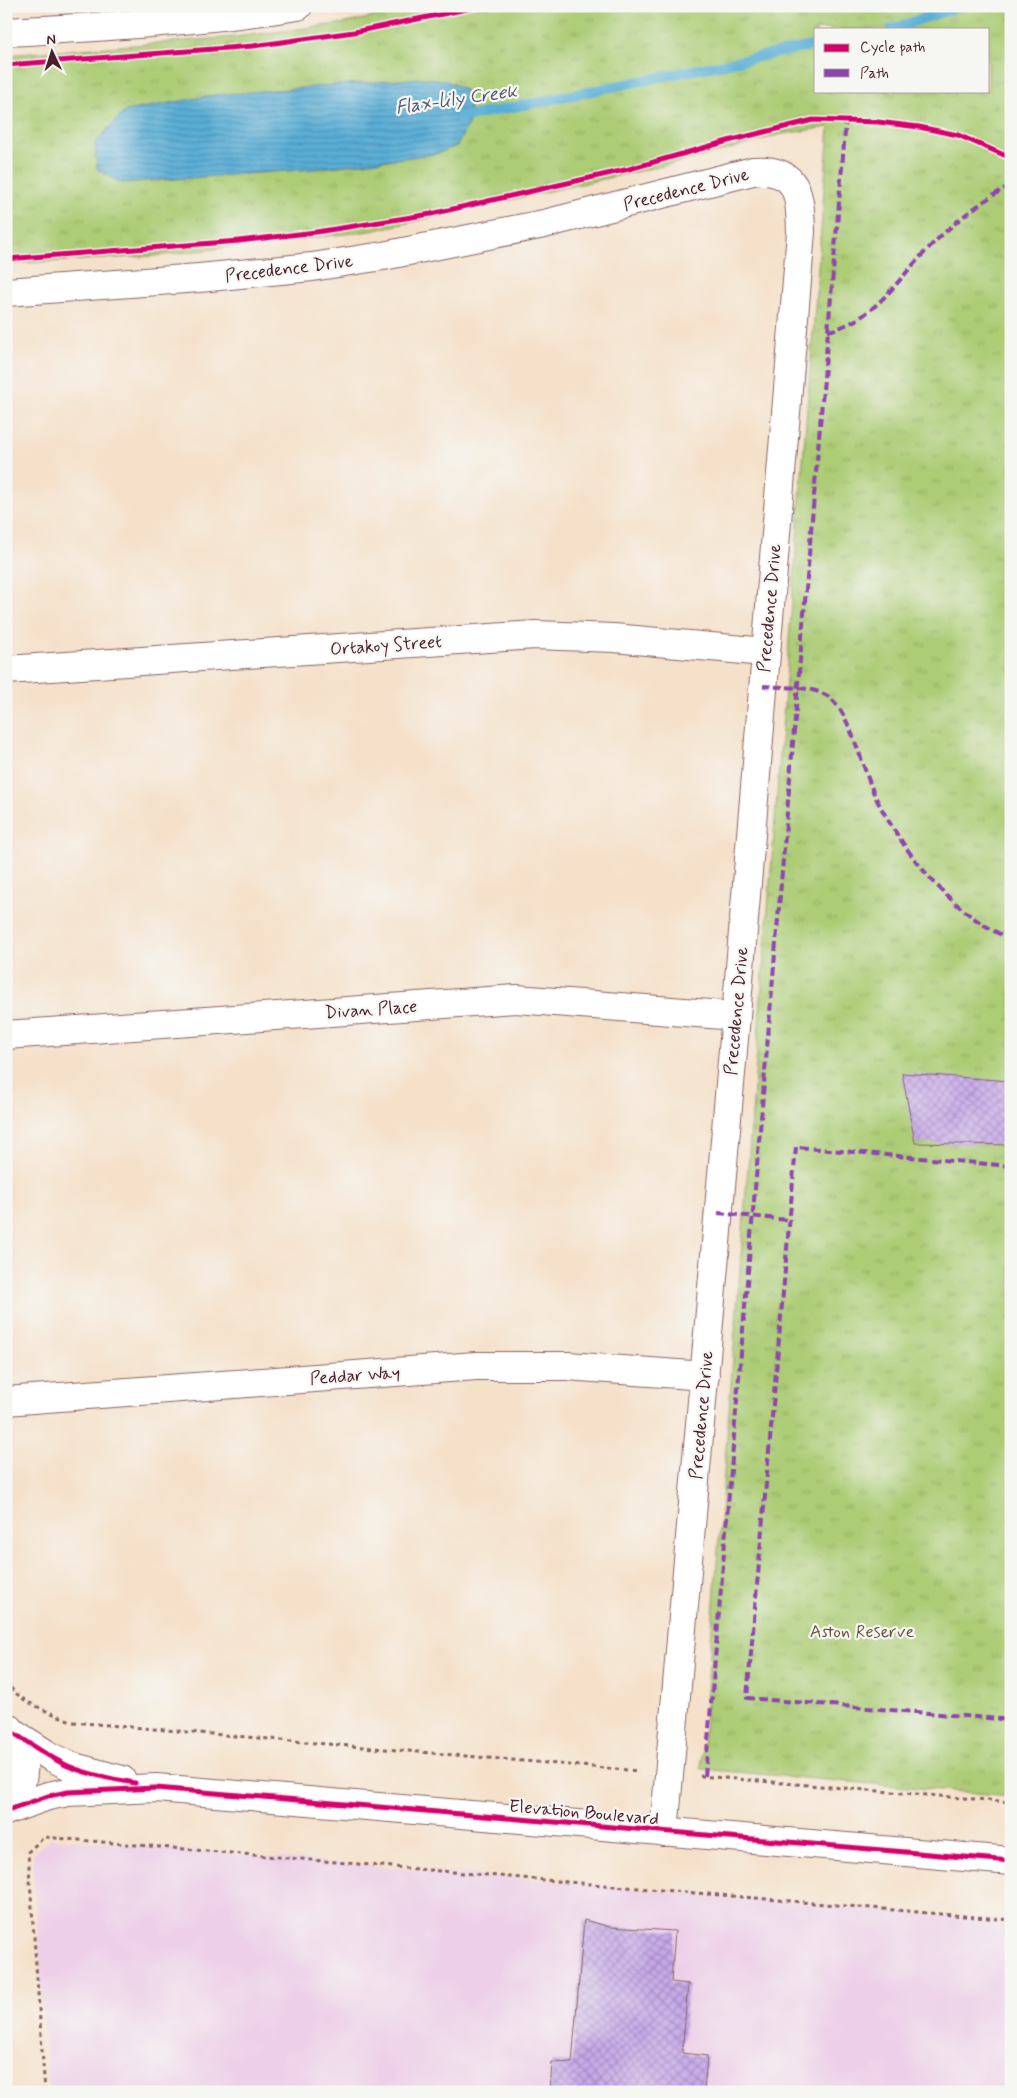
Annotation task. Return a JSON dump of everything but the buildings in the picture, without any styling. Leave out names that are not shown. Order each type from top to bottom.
[{"type":"street","points":[[6,32],[94,28],[159,14],[262,12],[298,6]]},
{"type":"street","name":"Precedence Drive","points":[[6,292],[200,278],[312,267],[383,256],[554,222],[631,204],[737,174],[767,170],[776,172],[791,181],[798,192],[801,232],[736,1016],[664,1832]]},
{"type":"street","name":"Ortakoy Street","points":[[6,670],[535,635],[614,638],[765,652]]},
{"type":"street","name":"Divan Place","points":[[6,1035],[516,998],[736,1016]]},
{"type":"street","name":"Peddar Way","points":[[6,1401],[476,1366],[567,1366],[705,1376]]},
{"type":"street","points":[[7,1811],[15,1800],[23,1778],[22,1753],[9,1728]]},
{"type":"street","name":"Elevation Boulevard","points":[[9,1728],[51,1757],[70,1766],[98,1775],[156,1788]]},
{"type":"street","name":"Elevation Boulevard","points":[[7,1811],[48,1796],[68,1792],[156,1788],[1011,1861]]},
{"type":"path","points":[[6,1681],[10,1689],[24,1699],[73,1722],[1011,1802]]},
{"type":"path","points":[[45,2092],[28,1852],[44,1837],[1011,1920]]},
{"type":"shaded area","points":[[50,1838],[1011,1921],[1011,2092],[49,2092],[33,1853]]},
{"type":"green space","name":"Aston Reserve","points":[[422,6],[1011,6],[1011,1796],[701,1769],[829,127],[782,134],[706,156],[371,231],[154,256],[6,264],[6,55],[235,37],[346,23]]},
{"type":"water","points":[[422,78],[445,80],[465,90],[472,116],[457,146],[436,154],[314,169],[121,183],[97,169],[95,143],[125,111],[214,95]]},
{"type":"waterway","name":"Flax-lily Creek","points":[[894,28],[961,6]]},
{"type":"waterway","name":"Flax-lily Creek","points":[[460,118],[814,45]]},
{"type":"marked path","points":[[705,1776],[846,120]]},
{"type":"marked path","points":[[828,331],[844,326],[870,310],[882,300],[913,265],[954,224],[987,199],[1011,185]]},
{"type":"marked path","points":[[763,686],[814,691],[822,693],[837,704],[850,729],[877,800],[908,851],[933,882],[962,909],[982,924],[1011,940]]},
{"type":"marked path","points":[[1011,1166],[796,1147],[747,1698],[1011,1720]]},
{"type":"marked path","points":[[718,1213],[788,1220]]},
{"type":"cycle path","points":[[6,65],[253,46],[354,32],[482,6]]},
{"type":"cycle path","points":[[6,259],[239,241],[316,232],[431,214],[629,169],[728,141],[813,120],[878,122],[919,127],[958,135],[1011,158]]},
{"type":"cycle path","points":[[12,1732],[68,1766],[93,1774],[135,1783]]},
{"type":"cycle path","points":[[8,1810],[48,1796],[68,1792],[156,1788],[1011,1861]]}]
